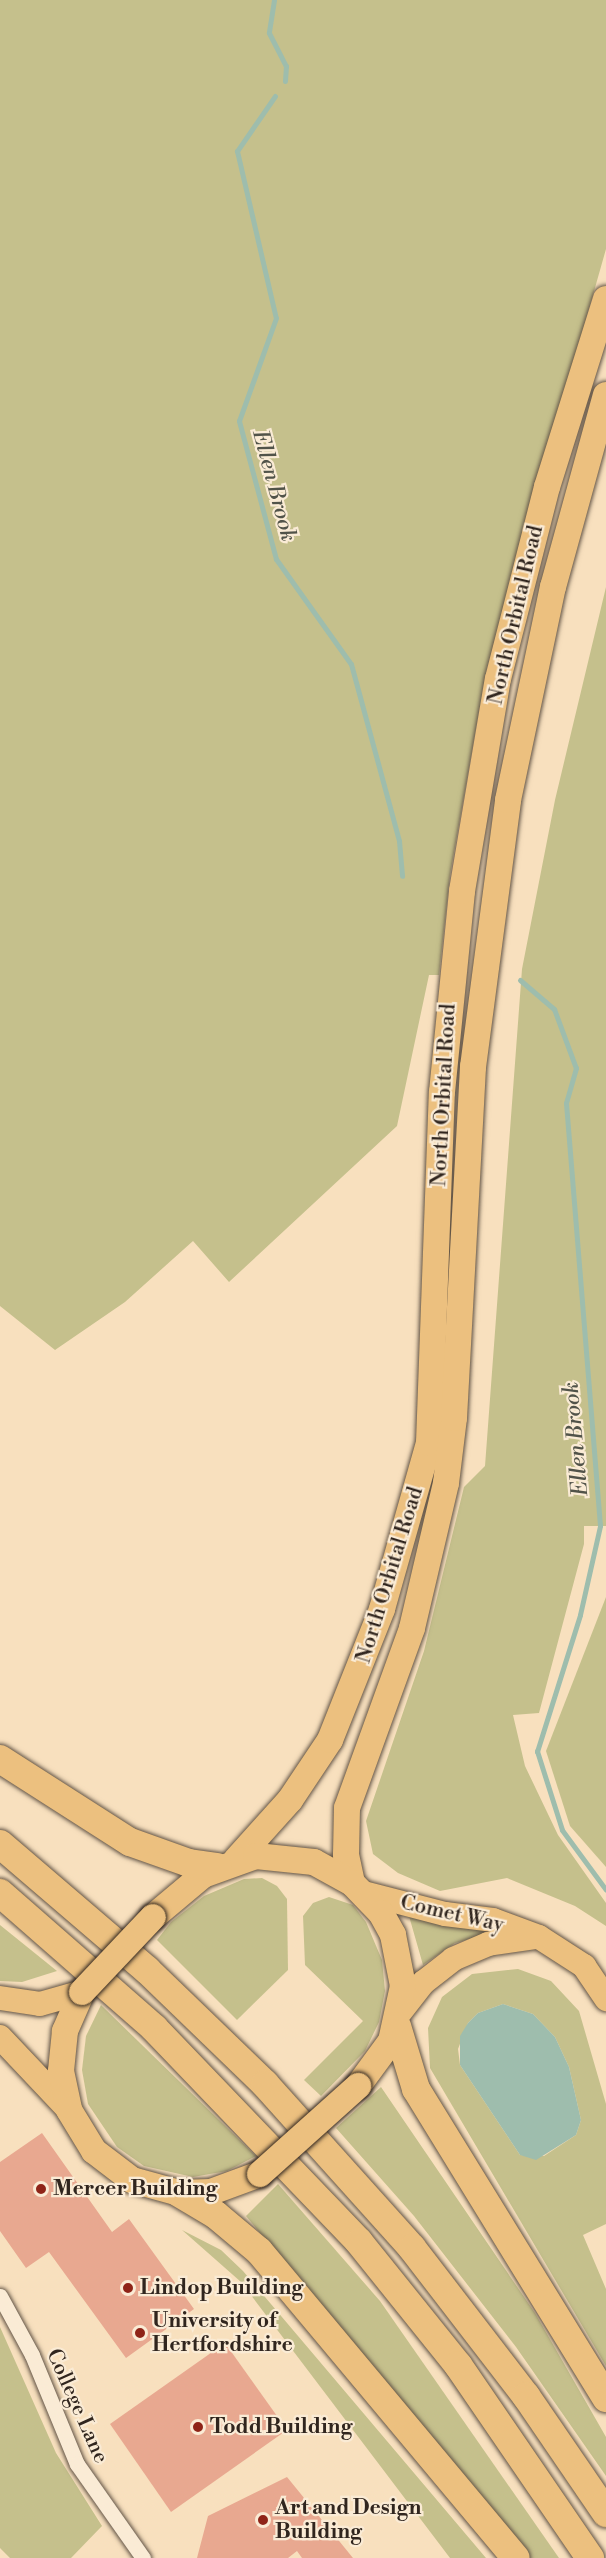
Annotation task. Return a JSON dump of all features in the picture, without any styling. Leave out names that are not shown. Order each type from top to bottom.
[{"type":"highway","name":"North Orbital Road","points":[[82,1992],[153,1917],[227,1863],[290,1800],[330,1740],[382,1609],[429,1443],[442,1092],[462,891],[498,679],[547,487],[606,299]]},
{"type":"highway","name":"North Orbital Road","points":[[358,1888],[346,1855],[347,1808],[412,1628],[446,1483],[454,1418],[473,1067],[508,801],[553,587],[606,395]]},
{"type":"highway","points":[[0,1759],[130,1842],[189,1863],[227,1863],[297,1857],[358,1888],[393,1935],[401,1963],[399,2019],[416,2089],[606,2398]]},
{"type":"highway","points":[[0,1844],[147,1970],[265,2084],[412,2248],[526,2396],[606,2513]]},
{"type":"highway","points":[[0,1893],[154,2028],[359,2241],[458,2365],[590,2558]]},
{"type":"highway","points":[[82,1992],[61,2051],[69,2109],[84,2138],[112,2167],[132,2180],[179,2193],[216,2215],[259,2251],[516,2558]]},
{"type":"highway","points":[[179,2193],[210,2192],[260,2174],[358,2086],[384,2054],[399,2019]]},
{"type":"main road","name":"Comet Way","points":[[358,1888],[445,1914],[493,1920],[539,1937],[576,1959],[598,1982],[606,1999]]},
{"type":"main road","name":"Comet Way","points":[[399,2019],[424,1982],[453,1959],[488,1944],[539,1937]]},
{"type":"main road","points":[[0,1998],[40,2004],[82,1992]]},
{"type":"main road","points":[[0,2037],[69,2109]]},
{"type":"street","name":"College Lane","points":[[0,2296],[32,2355],[77,2464],[142,2558]]},
{"type":"shaded area","points":[[0,0],[606,0],[606,249],[486,672],[450,875],[439,975],[429,975],[397,1126],[229,1282],[193,1241],[125,1302],[55,1350],[0,1306]]},
{"type":"shaded area","points":[[606,587],[606,1526],[584,1526],[584,1544],[539,1713],[513,1715],[525,1766],[558,1835],[606,1903],[606,1926],[575,1906],[507,1878],[440,1891],[398,1873],[373,1854],[366,1821],[424,1651],[464,1487],[485,1466],[522,969],[555,800]]},
{"type":"shaded area","points":[[606,1597],[606,1867],[570,1826],[546,1751]]},
{"type":"shaded area","points":[[262,1878],[277,1886],[287,1899],[288,1970],[237,2020],[157,1940],[171,1922],[204,1896],[244,1879]]},
{"type":"shaded area","points":[[329,1897],[353,1905],[366,1922],[382,1960],[385,1991],[379,2022],[365,2051],[321,2096],[304,2080],[363,2021],[305,1965],[303,1916],[313,1903]]},
{"type":"shaded area","points":[[409,1916],[489,1927],[488,1934],[455,1943],[423,1965]]},
{"type":"shaded area","points":[[0,1925],[57,1971],[22,1982],[0,1981]]},
{"type":"shaded area","points":[[518,1969],[551,1981],[579,2011],[606,2104],[606,2224],[583,2235],[606,2289],[606,2366],[430,2068],[428,2028],[442,1997],[472,1974]],"holes":[[[503,2004],[533,2014],[555,2037],[569,2067],[581,2120],[576,2135],[544,2156],[520,2155],[460,2065],[458,2049],[468,2023],[478,2013]]]},
{"type":"shaded area","points":[[503,2004],[533,2014],[555,2037],[569,2067],[581,2120],[576,2135],[536,2160],[520,2155],[460,2065],[460,2036],[468,2023],[478,2013]]},
{"type":"shaded area","points":[[101,2005],[256,2156],[227,2171],[193,2177],[144,2166],[117,2147],[88,2104],[82,2070],[86,2036]]},
{"type":"shaded area","points":[[381,2087],[535,2313],[606,2437],[606,2476],[516,2347],[414,2216],[336,2128]]},
{"type":"shaded area","points":[[278,2184],[380,2301],[559,2558],[530,2558],[246,2216]]},
{"type":"shaded area","points":[[182,2230],[221,2250],[243,2271],[486,2558],[450,2558],[241,2282]]},
{"type":"shaded area","points":[[0,2327],[56,2453],[102,2526],[71,2558],[10,2558],[0,2548]]},
{"type":"building","points":[[42,2133],[112,2232],[129,2219],[194,2309],[126,2358],[49,2252],[26,2268],[0,2231],[0,2162]]},
{"type":"building","name":"Todd Building","points":[[225,2343],[287,2430],[171,2512],[110,2424]]},
{"type":"building","name":"Art and Design Building","points":[[287,2477],[353,2558],[302,2558],[297,2551],[288,2558],[197,2558],[208,2516]]},
{"type":"waterway","name":"Ellen Brook","points":[[274,0],[269,33],[286,66],[285,81]]},
{"type":"waterway","name":"Ellen Brook","points":[[275,96],[237,151],[276,318],[239,421],[276,559],[351,664],[399,841],[402,876]]},
{"type":"waterway","name":"Ellen Brook","points":[[520,980],[554,1009],[576,1068],[566,1103],[600,1526],[580,1615],[537,1751],[562,1830],[606,1890]]},
{"type":"place","name":"Mercer Building","points":[[41,2189]]},
{"type":"place","name":"Lindop Building","points":[[128,2288]]},
{"type":"place","name":"University of Hertfordshire","points":[[140,2333]]},
{"type":"place","name":"Todd Building","points":[[198,2427]]},
{"type":"place","name":"Art and Design Building","points":[[263,2520]]}]
